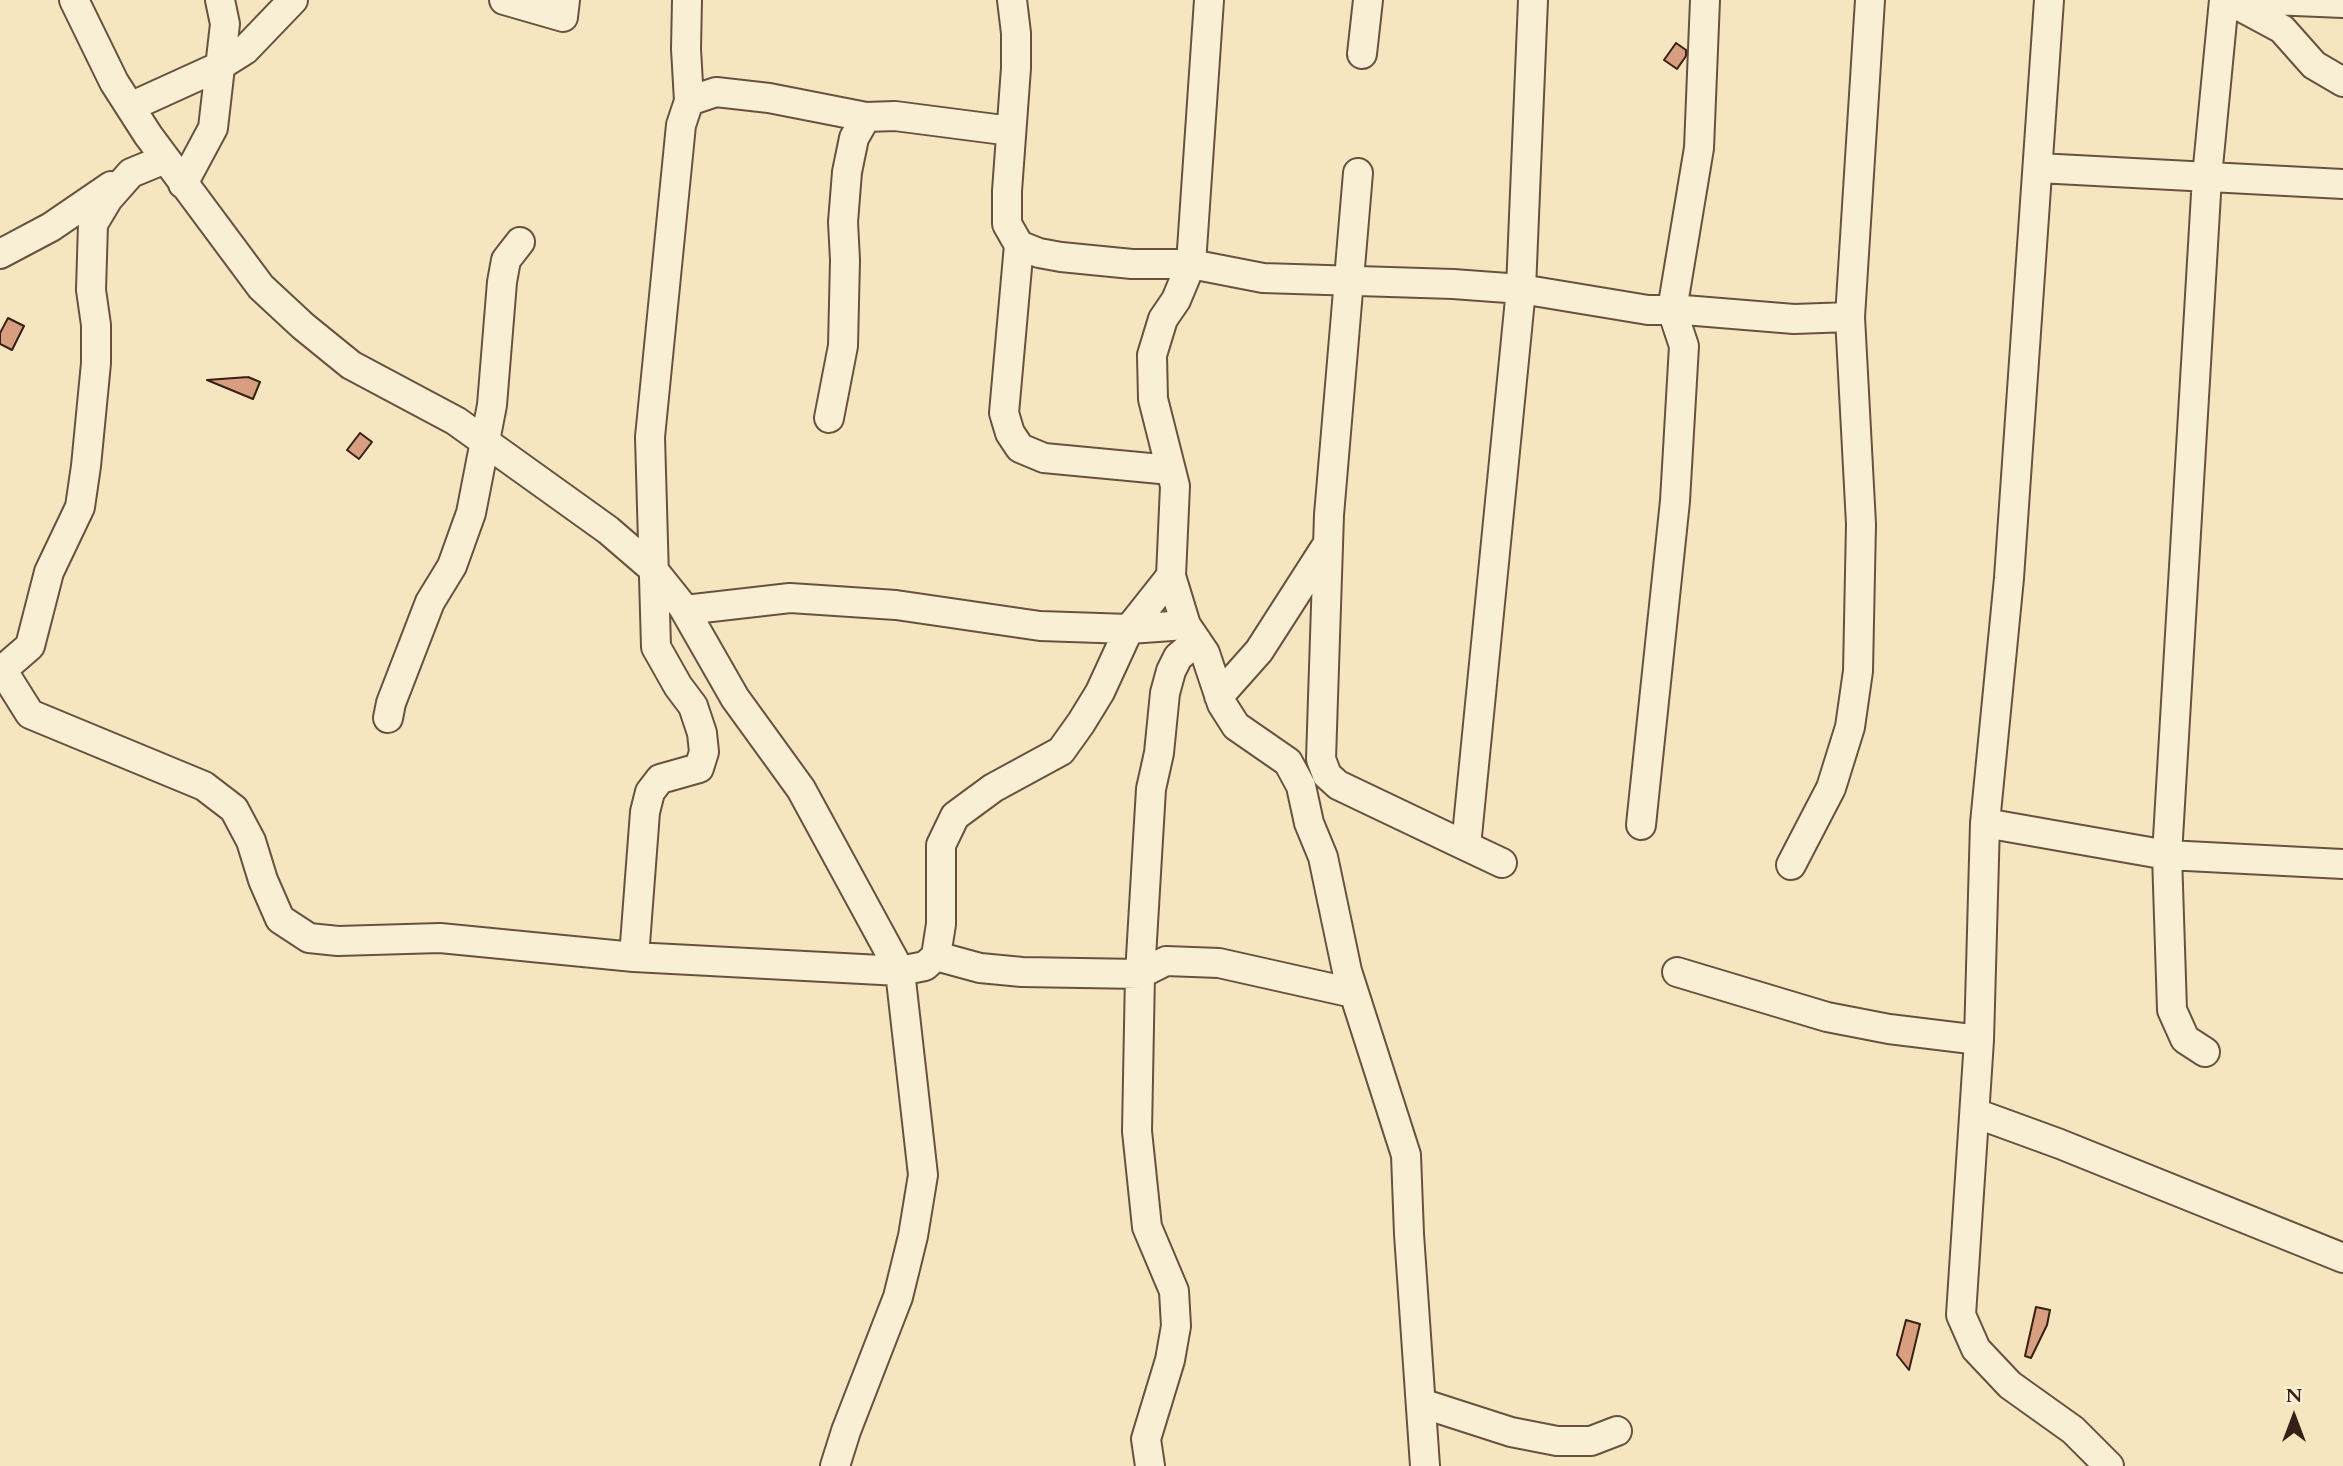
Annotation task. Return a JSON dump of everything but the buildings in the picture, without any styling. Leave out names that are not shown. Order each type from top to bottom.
[{"type":"street","points":[[74,0],[114,82],[165,159],[261,287],[351,365],[456,421],[608,530],[654,570],[685,610],[735,698],[801,789],[900,971],[923,1175],[913,1236],[898,1297],[835,1466]]},
{"type":"street","points":[[183,184],[214,128],[225,24],[220,0]]},
{"type":"street","points":[[131,107],[222,64],[244,50],[293,0]]},
{"type":"street","points":[[504,0],[563,17],[565,0]]},
{"type":"street","points":[[634,957],[645,812],[650,792],[660,779],[699,768],[704,752],[702,733],[693,706],[656,647],[650,437],[681,125],[689,101],[687,0]]},
{"type":"street","points":[[1012,0],[1016,33],[1007,224],[1019,245],[1004,414],[1010,433],[1020,448],[1044,458],[1171,470]]},
{"type":"street","points":[[1209,0],[1191,264],[1176,300],[1163,319],[1152,355],[1153,399],[1175,486],[1171,576],[1192,633],[1205,653],[1219,696],[1236,726],[1288,762],[1301,786],[1309,823],[1323,857],[1353,993],[1406,1155],[1425,1466]]},
{"type":"street","points":[[1362,54],[1368,0]]},
{"type":"street","points":[[1465,846],[1521,289],[1534,0]]},
{"type":"street","points":[[1641,825],[1675,501],[1679,437],[1684,346],[1672,310],[1699,148],[1705,0]]},
{"type":"street","points":[[1791,865],[1831,788],[1850,727],[1858,671],[1861,524],[1850,317],[1870,0]]},
{"type":"street","points":[[2049,0],[2009,578],[1985,823],[1979,1040],[1961,1315],[1976,1349],[2010,1385],[2073,1430],[2109,1466]]},
{"type":"street","points":[[2205,1052],[2185,1039],[2172,1010],[2166,855],[2207,177],[2226,0],[2283,29],[2315,65],[2343,82]]},
{"type":"street","points":[[2273,0],[2343,3]]},
{"type":"street","points":[[689,101],[716,92],[769,98],[866,117],[895,116],[1012,131]]},
{"type":"street","points":[[829,418],[843,346],[843,222],[847,172],[854,138],[866,117]]},
{"type":"street","points":[[0,254],[51,227],[131,173],[165,159]]},
{"type":"street","points":[[2038,168],[2343,184]]},
{"type":"street","points":[[131,173],[108,199],[93,224],[91,290],[96,325],[96,363],[86,466],[79,507],[49,572],[30,646],[1,671],[30,714],[204,786],[234,809],[251,841],[263,880],[280,919],[310,938],[338,941],[440,938],[634,957],[900,971],[925,966],[936,956],[941,924],[941,845],[955,816],[993,788],[1061,751],[1100,692],[1129,629],[1171,576]]},
{"type":"street","points":[[1358,173],[1328,545],[1321,759],[1327,775],[1338,785],[1502,863]]},
{"type":"street","points":[[388,718],[430,602],[452,566],[471,513],[492,405],[502,282],[506,260],[520,242]]},
{"type":"street","points":[[1019,245],[1039,253],[1061,257],[1132,264],[1191,264],[1263,278],[1521,289],[1648,310],[1794,319],[1850,317]]},
{"type":"street","points":[[1219,696],[1259,652],[1328,545]]},
{"type":"street","points":[[685,610],[790,597],[838,599],[1040,626],[1192,633]]},
{"type":"street","points":[[1150,1466],[1146,1439],[1170,1360],[1176,1326],[1174,1291],[1147,1227],[1137,1130],[1140,974],[1151,789],[1159,753],[1165,693],[1171,671],[1192,633]]},
{"type":"street","points":[[1301,786],[1327,775]]},
{"type":"street","points":[[1985,823],[2166,855],[2343,864]]},
{"type":"street","points":[[936,956],[980,968],[1022,972],[1140,974],[1166,961],[1219,963],[1353,993]]},
{"type":"street","points":[[1676,972],[1827,1017],[1889,1029],[1979,1040]]},
{"type":"street","points":[[1975,1113],[2060,1144],[2343,1258]]},
{"type":"street","points":[[1421,1403],[1511,1432],[1557,1441],[1591,1441],[1617,1431]]}]
